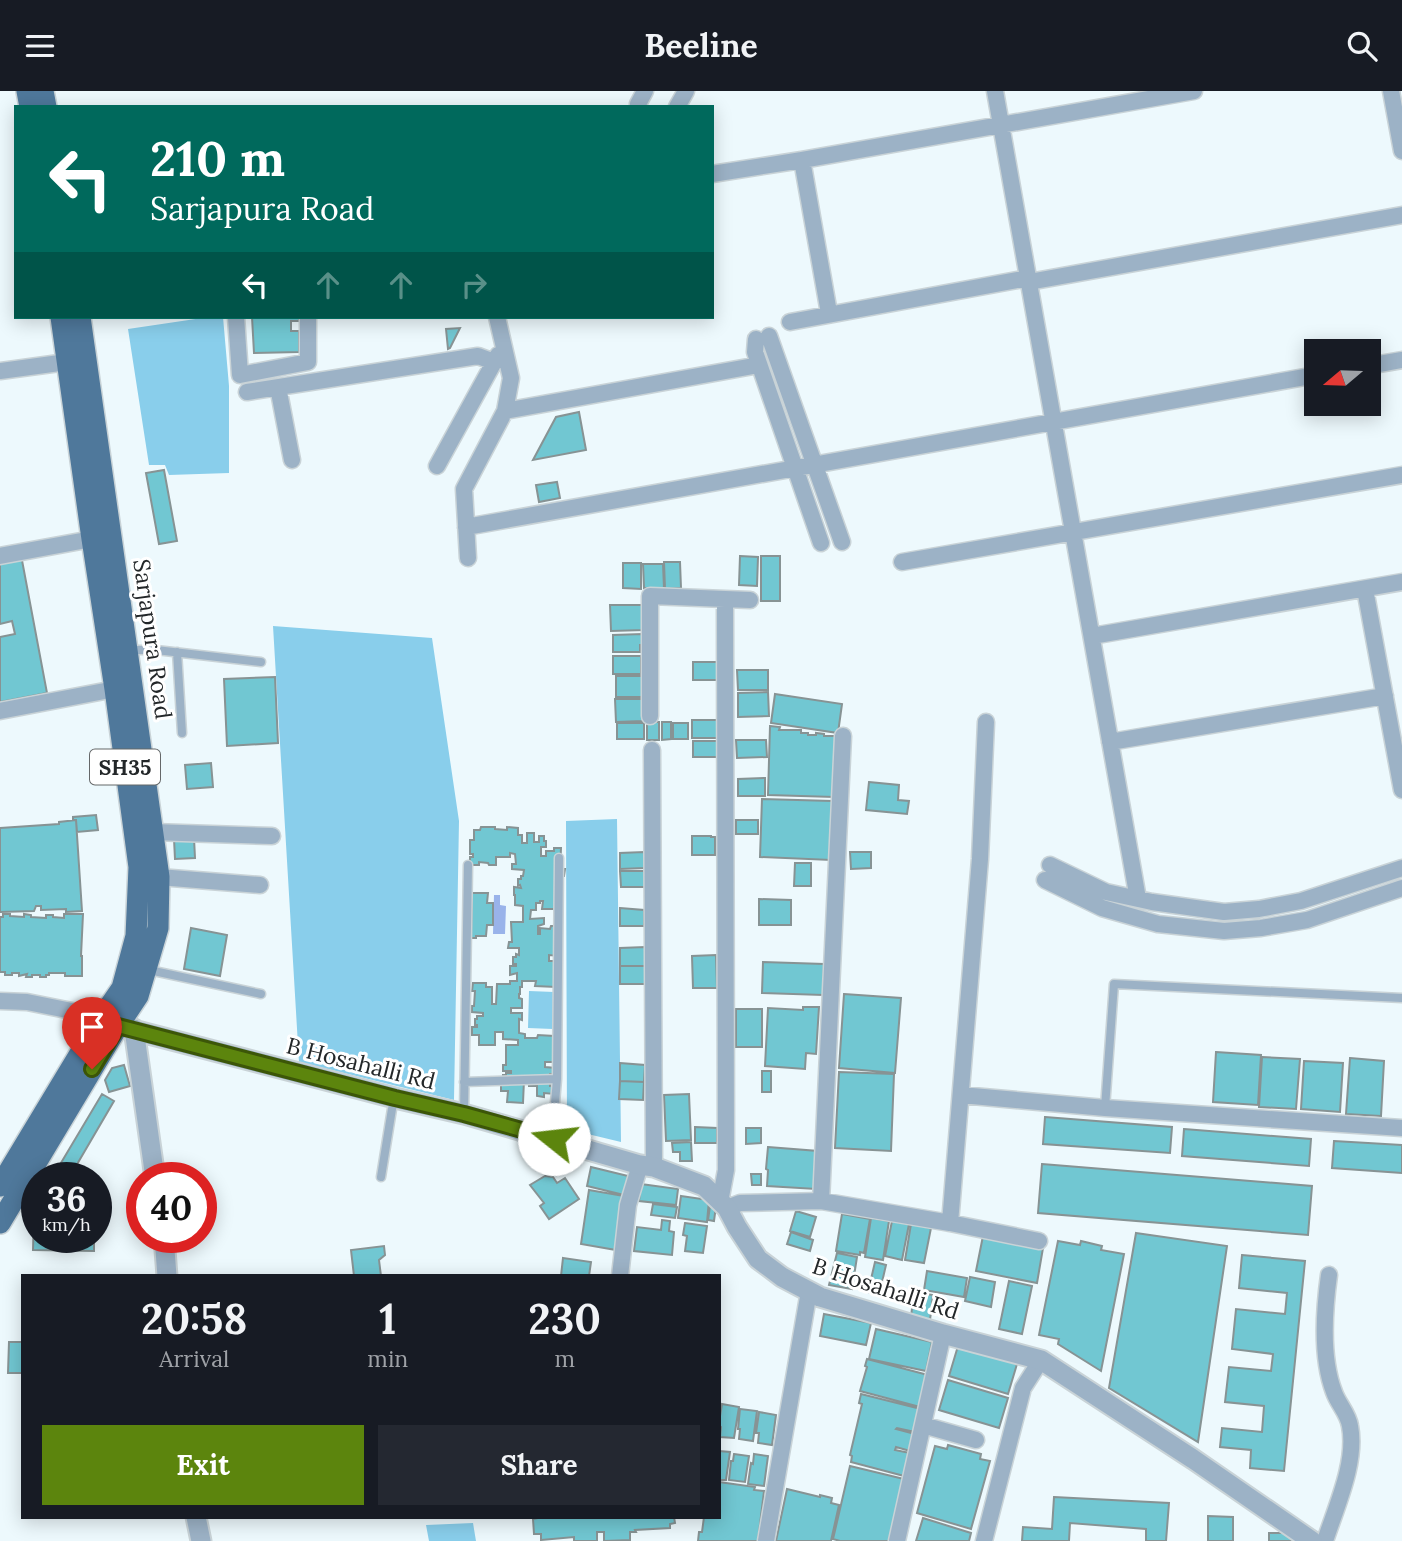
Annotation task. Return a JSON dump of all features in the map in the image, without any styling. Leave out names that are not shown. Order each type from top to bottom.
[{"type":"main road","name":"Sarjapura Road","points":[[0,1223],[118,1024],[122,988],[136,936],[138,867],[61,319]]},
{"type":"main road","name":"Sarjapura Road","points":[[0,1186],[138,996],[159,928],[159,877],[80,319]]},
{"type":"street","points":[[995,91],[1138,899]]},
{"type":"street","points":[[714,174],[1194,91]]},
{"type":"street","points":[[1391,91],[1402,151]]},
{"type":"street","points":[[802,160],[829,313]]},
{"type":"street","points":[[790,322],[829,313],[1402,215]]},
{"type":"street","points":[[236,319],[240,375],[307,362],[308,319]]},
{"type":"street","points":[[468,558],[464,489],[505,411],[511,378],[497,319]]},
{"type":"street","points":[[821,543],[755,352],[763,337],[815,466],[842,542]]},
{"type":"street","points":[[437,466],[503,347]]},
{"type":"street","points":[[247,392],[478,356],[494,362]]},
{"type":"street","points":[[1381,364],[1402,360]]},
{"type":"street","points":[[0,371],[67,362]]},
{"type":"street","points":[[505,411],[759,365]]},
{"type":"street","points":[[466,527],[1304,378]]},
{"type":"street","points":[[278,387],[292,460]]},
{"type":"street","points":[[902,562],[1402,475]]},
{"type":"street","points":[[0,556],[92,539]]},
{"type":"street","points":[[1092,636],[1402,582]]},
{"type":"street","points":[[1365,589],[1402,790]]},
{"type":"street","points":[[650,716],[650,596],[750,600]]},
{"type":"street","points":[[725,599],[726,1170],[723,1205],[821,1201],[1039,1241]]},
{"type":"street","points":[[0,711],[115,689]]},
{"type":"street","points":[[1111,742],[1385,696]]},
{"type":"street","points":[[950,1223],[980,859],[986,722]]},
{"type":"street","points":[[821,1201],[843,736]]},
{"type":"street","points":[[620,1274],[628,1205],[647,1166],[652,750]]},
{"type":"street","points":[[153,832],[272,836]]},
{"type":"street","points":[[1402,868],[1301,901],[1224,912],[1106,892],[1047,873],[1102,908],[1158,924],[1224,931],[1307,920],[1402,888]]},
{"type":"street","points":[[159,877],[260,885]]},
{"type":"street","points":[[0,1001],[27,1002],[118,1024],[152,1162]]},
{"type":"street","name":"B Hosahalli Rd","points":[[118,1024],[464,1114],[647,1166],[704,1186],[723,1205],[758,1259],[782,1277],[820,1297],[1041,1360],[1312,1541]]},
{"type":"street","points":[[961,1094],[1105,1108],[1402,1128]]},
{"type":"street","points":[[165,1253],[167,1274]]},
{"type":"street","points":[[1325,1541],[1349,1467],[1351,1445],[1347,1415],[1334,1393],[1326,1366],[1325,1305],[1329,1275]]},
{"type":"street","points":[[766,1541],[809,1291]]},
{"type":"street","points":[[897,1541],[943,1334]]},
{"type":"street","points":[[984,1541],[1023,1388],[1041,1360]]},
{"type":"street","points":[[923,1425],[976,1440]]},
{"type":"street","points":[[196,1519],[201,1541]]},
{"type":"lane","points":[[128,650],[156,650],[261,662]]},
{"type":"lane","points":[[177,652],[182,733]]},
{"type":"lane","points":[[554,1139],[559,858]]},
{"type":"lane","points":[[464,1114],[468,865]]},
{"type":"lane","points":[[146,969],[261,994]]},
{"type":"lane","points":[[1105,1108],[1114,984],[1402,998]]},
{"type":"lane","points":[[464,1082],[557,1079]]},
{"type":"lane","points":[[381,1177],[395,1098]]},
{"type":"shaded area","points":[[196,319],[223,319],[229,386],[229,473],[169,475],[165,465],[149,465],[128,329]]},
{"type":"shaded area","points":[[273,626],[432,638],[459,821],[454,1100],[299,1062]]},
{"type":"shaded area","points":[[617,819],[621,1142],[567,1129],[566,821]]},
{"type":"shaded area","points":[[494,895],[500,895],[500,905],[506,906],[505,934],[493,934]]},
{"type":"shaded area","points":[[529,991],[554,992],[553,1029],[528,1028]]},
{"type":"shaded area","points":[[473,1523],[476,1541],[429,1541],[426,1525]]},
{"type":"building","points":[[252,319],[299,319],[291,321],[291,331],[299,331],[299,352],[254,353]]},
{"type":"building","points":[[460,328],[450,348],[448,349],[446,329]]},
{"type":"building","points":[[579,412],[586,450],[533,460],[556,417]]},
{"type":"building","points":[[164,470],[177,541],[159,544],[146,473]]},
{"type":"building","points":[[557,482],[560,498],[539,502],[536,485]]},
{"type":"building","points":[[21,555],[47,693],[0,702],[0,637],[15,634],[12,621],[0,624],[0,559]]},
{"type":"building","points":[[740,556],[758,557],[757,586],[739,585]]},
{"type":"building","points":[[761,556],[780,556],[780,601],[761,601]]},
{"type":"building","points":[[664,562],[680,562],[681,588],[665,589]]},
{"type":"building","points":[[623,563],[641,563],[641,589],[623,588]]},
{"type":"building","points":[[643,564],[663,564],[664,588],[644,588]]},
{"type":"building","points":[[610,605],[644,605],[644,630],[611,631]]},
{"type":"building","points":[[642,634],[640,652],[613,652],[613,635]]},
{"type":"building","points":[[613,656],[641,656],[641,674],[613,674]]},
{"type":"building","points":[[693,662],[719,662],[719,680],[693,680]]},
{"type":"building","points":[[737,670],[768,670],[768,690],[738,690]]},
{"type":"building","points":[[616,676],[644,676],[644,697],[616,697]]},
{"type":"building","points":[[275,677],[278,743],[227,746],[224,679]]},
{"type":"building","points":[[768,692],[769,716],[738,717],[738,693]]},
{"type":"building","points":[[775,694],[842,704],[838,733],[771,723]]},
{"type":"building","points":[[615,699],[643,699],[643,721],[616,722]]},
{"type":"building","points":[[692,720],[717,720],[718,738],[692,738]]},
{"type":"building","points":[[647,722],[659,722],[659,740],[647,740]]},
{"type":"building","points":[[662,722],[671,722],[671,739],[662,740]]},
{"type":"building","points":[[617,723],[644,723],[644,739],[617,739]]},
{"type":"building","points":[[673,723],[688,723],[688,739],[673,739]]},
{"type":"building","points":[[770,726],[780,727],[779,730],[801,730],[801,733],[808,735],[816,733],[836,736],[834,797],[768,795]]},
{"type":"building","points":[[736,740],[766,740],[767,757],[737,758]]},
{"type":"building","points":[[693,741],[718,741],[718,757],[693,757]]},
{"type":"building","points":[[211,763],[213,787],[187,789],[185,765]]},
{"type":"building","points":[[765,778],[765,796],[738,796],[738,779]]},
{"type":"building","points":[[869,782],[899,785],[898,800],[909,801],[907,814],[866,810]]},
{"type":"building","points":[[762,799],[832,801],[831,860],[760,857]]},
{"type":"building","points":[[96,815],[98,830],[77,832],[76,820],[73,820],[73,817]]},
{"type":"building","points":[[76,820],[82,911],[41,910],[41,906],[36,906],[34,911],[0,912],[0,828],[59,824]]},
{"type":"building","points":[[736,820],[758,820],[758,834],[736,834]]},
{"type":"building","points":[[481,827],[507,830],[507,827],[518,828],[522,843],[527,843],[527,833],[534,833],[534,842],[539,842],[539,836],[544,836],[546,847],[541,847],[541,856],[546,856],[546,851],[561,848],[560,869],[565,869],[564,876],[560,876],[560,909],[542,909],[543,901],[540,901],[536,903],[536,910],[531,910],[530,919],[544,918],[544,924],[538,926],[538,934],[540,928],[558,926],[558,956],[549,955],[549,961],[557,961],[556,987],[535,986],[536,981],[522,981],[519,998],[522,999],[522,1008],[511,1008],[511,1013],[522,1013],[519,1033],[525,1034],[525,1038],[554,1036],[555,1062],[545,1062],[545,1067],[556,1068],[556,1074],[550,1074],[550,1086],[554,1086],[554,1094],[544,1093],[544,1097],[537,1096],[537,1086],[529,1086],[529,1080],[524,1080],[523,1103],[507,1102],[508,1091],[501,1091],[501,1085],[507,1085],[507,1082],[503,1082],[503,1075],[511,1073],[503,1071],[503,1065],[506,1065],[506,1045],[518,1045],[518,1040],[503,1039],[503,1032],[495,1032],[495,1045],[479,1045],[479,1035],[472,1035],[472,1027],[477,1027],[475,1019],[477,1016],[483,1016],[483,1013],[472,1012],[475,991],[472,991],[473,983],[486,983],[486,987],[492,987],[492,1004],[496,1004],[497,984],[517,981],[517,973],[510,975],[510,966],[516,966],[513,964],[513,957],[519,955],[519,948],[508,948],[509,942],[512,942],[511,922],[523,922],[523,906],[515,905],[514,887],[521,888],[518,886],[518,879],[523,876],[524,870],[512,869],[512,864],[516,864],[515,854],[510,853],[510,857],[496,857],[496,865],[479,862],[479,865],[470,865],[470,857],[473,857],[473,854],[470,854],[470,840],[474,840],[474,830],[480,830]]},
{"type":"building","points":[[692,836],[715,837],[715,855],[692,855]]},
{"type":"building","points":[[194,838],[195,858],[175,859],[174,839]]},
{"type":"building","points":[[644,852],[645,868],[620,869],[620,853]]},
{"type":"building","points":[[850,852],[871,852],[871,868],[851,869]]},
{"type":"building","points":[[795,863],[811,863],[811,886],[794,886]]},
{"type":"building","points":[[620,871],[644,871],[645,887],[621,887]]},
{"type":"building","points":[[472,893],[488,893],[487,903],[493,903],[493,925],[487,925],[486,936],[471,938]]},
{"type":"building","points":[[759,899],[791,900],[791,925],[759,925]]},
{"type":"building","points":[[620,908],[644,910],[644,926],[620,926]]},
{"type":"building","points":[[3,914],[46,918],[46,915],[53,915],[64,918],[64,914],[83,914],[82,976],[49,973],[46,977],[26,977],[27,974],[5,975],[5,972],[0,972],[0,917],[3,917]]},
{"type":"building","points":[[191,928],[227,935],[220,976],[184,969]]},
{"type":"building","points":[[645,947],[645,966],[620,966],[620,948]]},
{"type":"building","points":[[716,955],[717,988],[693,988],[692,956]]},
{"type":"building","points":[[763,962],[824,964],[823,995],[762,993]]},
{"type":"building","points":[[620,966],[645,966],[645,984],[620,984]]},
{"type":"building","points":[[844,994],[901,998],[895,1073],[839,1068]]},
{"type":"building","points":[[803,1007],[819,1007],[816,1054],[806,1053],[805,1069],[765,1066],[768,1008],[803,1010]]},
{"type":"building","points":[[736,1009],[762,1009],[762,1047],[736,1047]]},
{"type":"building","points":[[1216,1052],[1261,1055],[1258,1105],[1213,1102]]},
{"type":"building","points":[[1262,1057],[1300,1059],[1296,1109],[1259,1107]]},
{"type":"building","points":[[1350,1058],[1384,1061],[1381,1116],[1346,1114]]},
{"type":"building","points":[[1304,1061],[1343,1063],[1340,1112],[1301,1109]]},
{"type":"building","points":[[620,1063],[645,1065],[644,1082],[620,1081]]},
{"type":"building","points":[[124,1065],[130,1086],[109,1092],[105,1080],[112,1068]]},
{"type":"building","points":[[762,1071],[771,1071],[771,1092],[762,1092]]},
{"type":"building","points":[[839,1072],[894,1074],[891,1151],[835,1148]]},
{"type":"building","points":[[620,1081],[644,1082],[643,1100],[619,1099]]},
{"type":"building","points":[[102,1094],[114,1101],[78,1162],[62,1162]]},
{"type":"building","points":[[689,1094],[691,1140],[666,1141],[664,1095]]},
{"type":"building","points":[[1045,1117],[1172,1127],[1170,1153],[1043,1144]]},
{"type":"building","points":[[695,1127],[717,1128],[717,1143],[695,1143]]},
{"type":"building","points":[[746,1128],[761,1128],[761,1143],[746,1144]]},
{"type":"building","points":[[1184,1129],[1311,1139],[1309,1166],[1182,1156]]},
{"type":"building","points":[[1334,1141],[1402,1145],[1402,1173],[1332,1168]]},
{"type":"building","points":[[691,1142],[692,1161],[680,1161],[680,1152],[673,1152],[672,1143]]},
{"type":"building","points":[[768,1147],[818,1151],[816,1189],[767,1186]]},
{"type":"building","points":[[1042,1164],[1312,1186],[1308,1235],[1038,1213]]},
{"type":"building","points":[[591,1167],[628,1176],[624,1195],[587,1186]]},
{"type":"building","points":[[751,1174],[761,1174],[761,1185],[752,1185]]},
{"type":"building","points":[[545,1176],[553,1177],[557,1183],[565,1178],[579,1199],[549,1219],[540,1206],[544,1203],[530,1185]]},
{"type":"building","points":[[641,1184],[678,1189],[676,1205],[639,1201]]},
{"type":"building","points":[[589,1190],[624,1196],[616,1250],[581,1244]]},
{"type":"building","points":[[681,1196],[709,1200],[707,1222],[678,1218]]},
{"type":"building","points":[[653,1204],[677,1207],[675,1218],[651,1215]]},
{"type":"building","points":[[710,1206],[716,1206],[714,1221],[708,1220]]},
{"type":"building","points":[[796,1211],[816,1217],[810,1237],[790,1231]]},
{"type":"building","points":[[842,1214],[870,1219],[864,1253],[860,1252],[860,1255],[836,1251]]},
{"type":"building","points":[[871,1218],[889,1221],[883,1260],[865,1257]]},
{"type":"building","points":[[662,1220],[670,1221],[669,1231],[674,1232],[672,1255],[634,1251],[637,1227],[661,1230]]},
{"type":"building","points":[[892,1221],[909,1224],[902,1260],[885,1256]]},
{"type":"building","points":[[685,1223],[707,1226],[703,1253],[685,1251]]},
{"type":"building","points":[[911,1224],[931,1228],[924,1263],[905,1260]]},
{"type":"building","points":[[791,1232],[813,1240],[810,1251],[787,1244]]},
{"type":"building","points":[[1136,1233],[1227,1246],[1198,1442],[1109,1388]]},
{"type":"building","points":[[983,1236],[1043,1248],[1037,1283],[976,1271]]},
{"type":"building","points":[[1058,1241],[1080,1245],[1081,1241],[1102,1246],[1101,1250],[1124,1254],[1101,1371],[1058,1344],[1059,1339],[1039,1335]]},
{"type":"building","points":[[384,1246],[385,1255],[379,1260],[381,1274],[354,1274],[351,1250]]},
{"type":"building","points":[[837,1253],[857,1257],[852,1289],[829,1285]]},
{"type":"building","points":[[1242,1255],[1305,1261],[1284,1471],[1250,1468],[1251,1450],[1220,1447],[1222,1428],[1262,1432],[1264,1406],[1225,1402],[1229,1367],[1271,1371],[1273,1354],[1232,1349],[1236,1309],[1285,1314],[1287,1293],[1239,1288]]},
{"type":"building","points":[[563,1258],[591,1262],[589,1274],[561,1274]]},
{"type":"building","points":[[875,1262],[886,1265],[879,1295],[868,1292]]},
{"type":"building","points":[[927,1271],[967,1278],[964,1297],[924,1290]]},
{"type":"building","points":[[970,1277],[995,1282],[991,1307],[965,1301]]},
{"type":"building","points":[[1009,1281],[1032,1286],[1022,1334],[999,1329]]},
{"type":"building","points":[[914,1292],[933,1295],[930,1320],[911,1317]]},
{"type":"building","points":[[824,1314],[871,1323],[866,1345],[820,1336]]},
{"type":"building","points":[[876,1329],[932,1342],[926,1371],[869,1359]]},
{"type":"building","points":[[9,1342],[21,1342],[21,1373],[8,1373]]},
{"type":"building","points":[[958,1346],[1017,1364],[1008,1394],[949,1376]]},
{"type":"building","points":[[867,1359],[928,1375],[920,1407],[860,1391]]},
{"type":"building","points":[[948,1380],[1008,1398],[999,1428],[939,1410]]},
{"type":"building","points":[[861,1394],[921,1409],[915,1432],[896,1429],[915,1434],[910,1451],[896,1447],[895,1450],[910,1453],[904,1476],[851,1462],[850,1455],[862,1404],[859,1403]]},
{"type":"building","points":[[722,1404],[739,1407],[734,1438],[721,1437]]},
{"type":"building","points":[[740,1409],[757,1411],[753,1441],[739,1439]]},
{"type":"building","points":[[759,1412],[776,1415],[772,1445],[758,1443],[759,1433],[756,1433]]},
{"type":"building","points":[[948,1445],[981,1454],[980,1459],[990,1461],[971,1529],[917,1513],[935,1446],[947,1449]]},
{"type":"building","points":[[721,1451],[730,1452],[726,1480],[721,1480]]},
{"type":"building","points":[[734,1454],[749,1456],[745,1482],[729,1480]]},
{"type":"building","points":[[754,1454],[768,1456],[764,1486],[748,1484]]},
{"type":"building","points":[[850,1466],[904,1479],[890,1541],[833,1539]]},
{"type":"building","points":[[721,1482],[755,1487],[754,1490],[764,1491],[758,1541],[698,1541],[699,1532],[702,1532],[704,1519],[721,1519]]},
{"type":"building","points":[[787,1489],[832,1498],[831,1503],[839,1505],[831,1541],[776,1541]]},
{"type":"building","points":[[1054,1497],[1169,1503],[1166,1541],[1146,1541],[1146,1529],[1070,1523],[1069,1541],[1022,1541],[1023,1527],[1052,1529]]},
{"type":"building","points":[[1208,1516],[1233,1517],[1233,1541],[1208,1541]]},
{"type":"building","points":[[923,1518],[971,1533],[969,1541],[916,1541]]},
{"type":"building","points":[[533,1519],[674,1519],[675,1523],[670,1524],[670,1528],[635,1530],[636,1532],[630,1532],[630,1540],[604,1541],[604,1532],[597,1532],[597,1541],[574,1541],[574,1537],[541,1540],[541,1534],[534,1534]]},
{"type":"building","points":[[1269,1533],[1297,1533],[1297,1541],[1269,1541]]},
{"type":"route","points":[[92,1069],[118,1026],[554,1139]]}]
